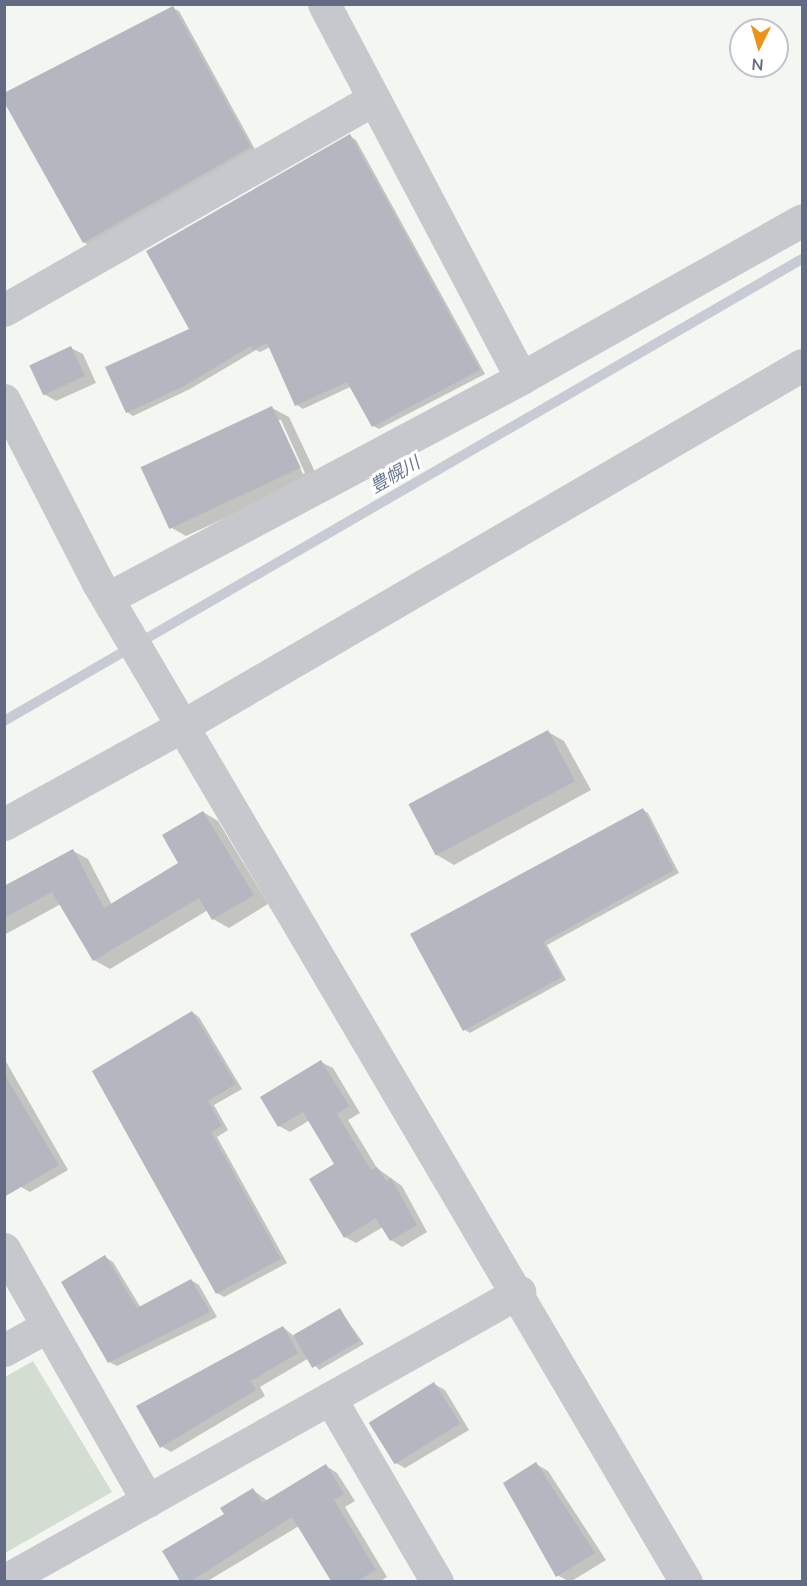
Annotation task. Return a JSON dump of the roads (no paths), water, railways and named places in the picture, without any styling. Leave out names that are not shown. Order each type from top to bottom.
[{"type":"street","points":[[324,4],[521,378]]},
{"type":"street","points":[[4,310],[374,99]]},
{"type":"street","points":[[108,598],[521,378],[802,220]]},
{"type":"street","points":[[4,824],[179,717],[802,365]]},
{"type":"street","points":[[4,400],[108,598],[519,1292],[686,1581]]},
{"type":"street","points":[[4,1249],[148,1501]]},
{"type":"street","points":[[4,1581],[519,1292]]},
{"type":"street","points":[[4,1350],[48,1326]]},
{"type":"street","points":[[330,1398],[437,1581]]},
{"type":"waterway","name":"豊幌川","points":[[4,721],[802,259]]}]
